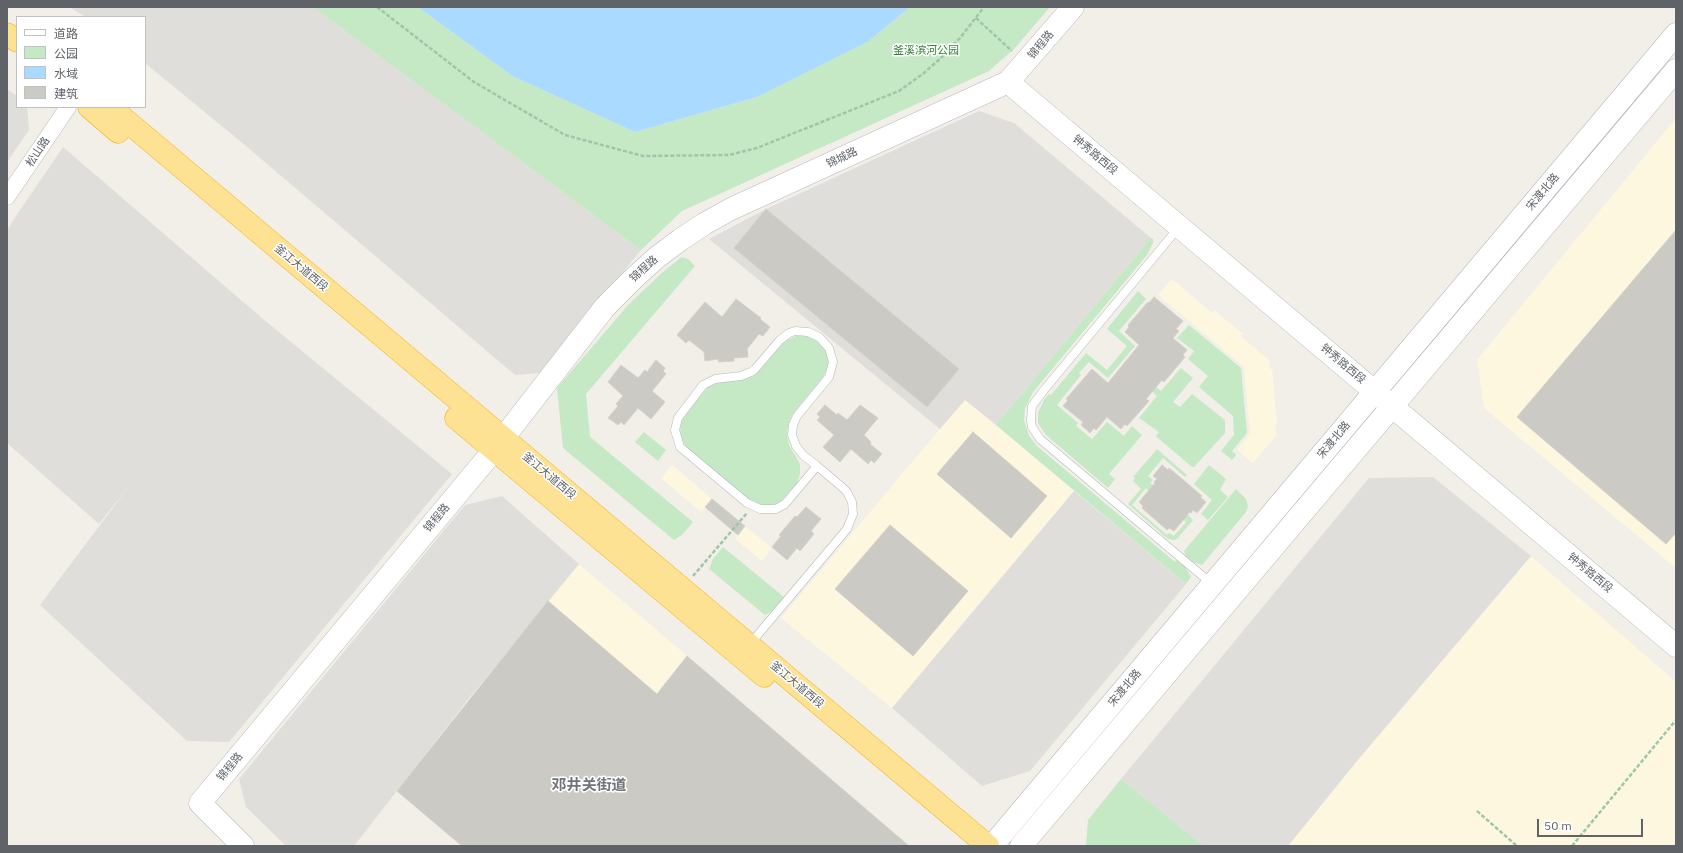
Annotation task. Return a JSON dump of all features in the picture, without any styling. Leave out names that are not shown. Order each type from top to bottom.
[{"type":"highway","points":[[7,34],[16,40]]},
{"type":"highway","points":[[7,51],[16,57]]},
{"type":"highway","name":"釜江大道西段","points":[[90,108],[499,444],[683,588],[988,846]]},
{"type":"highway","name":"釜江大道西段","points":[[111,108],[964,846]]},
{"type":"street","name":"锦程路","points":[[1008,82],[1073,7]]},
{"type":"street","name":"宋渡北路","points":[[992,846],[1676,34]]},
{"type":"street","name":"宋渡北路","points":[[1021,846],[1676,70]]},
{"type":"street","name":"钟秀路西段","points":[[1008,82],[1676,646]]},
{"type":"street","name":"锦城路","points":[[680,240],[704,224],[731,209],[1008,82]]},
{"type":"street","name":"松山路","points":[[7,197],[67,108]]},
{"type":"street","name":"锦程路","points":[[243,846],[200,803],[499,444],[605,307],[656,258],[680,240]]},
{"type":"lane","points":[[1180,226],[1040,394],[1032,406],[1031,420],[1032,427],[1040,439],[1212,584]]},
{"type":"lane","points":[[750,644],[847,529],[851,522],[853,508],[850,496],[842,487],[817,466],[799,451],[794,441],[792,430],[797,416],[829,377],[833,366],[833,358],[829,348],[819,337],[808,332],[795,331],[780,340],[751,372],[741,376],[715,379],[703,386],[680,414],[676,424],[676,436],[680,447],[752,506],[766,510],[781,507],[788,501],[817,466]]},
{"type":"path","points":[[377,7],[474,82],[565,135],[644,156],[729,155],[757,148],[899,91],[924,73],[960,38],[984,7]]},
{"type":"path","points":[[976,18],[1025,63]]},
{"type":"path","points":[[683,588],[752,506]]},
{"type":"path","points":[[1572,846],[1675,722]]},
{"type":"path","points":[[1477,811],[1517,846]]},
{"type":"shaded area","points":[[69,7],[313,7],[641,250],[540,373],[515,375],[246,146],[146,64],[146,16],[84,16]]},
{"type":"shaded area","points":[[7,89],[16,95],[16,108],[27,108],[29,130],[7,162]]},
{"type":"shaded area","points":[[979,111],[1014,123],[1151,238],[996,425],[965,400],[940,429],[709,239],[766,209]]},
{"type":"shaded area","points":[[1676,118],[1676,568],[1484,408],[1477,360]]},
{"type":"shaded area","points":[[63,147],[263,319],[452,474],[229,742],[187,741],[40,605],[130,485],[99,524],[7,443],[7,231]]},
{"type":"shaded area","points":[[1172,279],[1212,313],[1214,310],[1243,334],[1240,336],[1269,360],[1270,369],[1272,369],[1277,424],[1275,425],[1276,436],[1253,463],[1237,450],[1250,434],[1244,367],[1158,295]]},
{"type":"shaded area","points":[[965,399],[1074,491],[892,708],[781,618]]},
{"type":"shaded area","points":[[672,465],[712,499],[701,512],[661,478]]},
{"type":"shaded area","points":[[1433,477],[1531,556],[1357,761],[1288,846],[1204,846],[1121,779],[1369,478]]},
{"type":"shaded area","points":[[1074,491],[1186,584],[1030,771],[982,786],[892,708]]},
{"type":"shaded area","points":[[502,496],[579,564],[466,702],[354,846],[286,846],[246,807],[239,779],[465,505]]},
{"type":"shaded area","points":[[745,526],[772,548],[762,561],[735,539]]},
{"type":"shaded area","points":[[1531,556],[1676,682],[1676,846],[1288,846],[1357,761]]},
{"type":"shaded area","points":[[579,564],[687,656],[657,694],[548,601]]},
{"type":"green space","name":"釜溪滨河公园","points":[[313,7],[418,7],[512,76],[635,132],[757,97],[869,41],[910,7],[1050,7],[1015,48],[989,71],[682,211],[641,250]]},
{"type":"green space","points":[[1151,238],[1153,239],[1153,243],[1147,255],[1033,392],[1025,408],[1024,420],[1029,436],[1038,447],[1175,562],[1176,560],[1185,567],[1191,577],[1186,584],[996,425]]},
{"type":"green space","points":[[682,257],[688,259],[695,266],[586,394],[590,437],[693,522],[682,535],[674,540],[563,448],[557,388],[629,304],[663,272]]},
{"type":"green space","points":[[1138,291],[1146,299],[1119,331],[1135,346],[1108,378],[1089,362],[1079,373],[1081,375],[1057,405],[1078,423],[1076,426],[1092,439],[1107,422],[1124,436],[1132,426],[1142,435],[1109,474],[1115,479],[1108,488],[1046,435],[1038,423],[1038,413],[1044,400],[1049,394],[1051,395],[1086,353],[1107,370],[1127,346],[1107,329]]},
{"type":"green space","points":[[1189,325],[1241,368],[1247,433],[1232,451],[1236,455],[1232,460],[1221,451],[1234,435],[1233,416],[1199,387],[1208,376],[1188,359],[1194,351],[1177,338]]},
{"type":"green space","points":[[799,335],[809,336],[823,346],[828,357],[828,367],[823,377],[792,415],[788,425],[787,435],[789,445],[800,464],[800,474],[797,483],[780,502],[762,506],[749,500],[689,450],[681,440],[680,424],[685,413],[709,386],[720,382],[743,380],[752,376],[761,369],[786,340]]},
{"type":"green space","points":[[1181,368],[1193,378],[1173,402],[1180,407],[1192,394],[1225,420],[1225,433],[1194,467],[1192,467],[1156,436],[1159,432],[1139,418],[1157,396],[1137,379],[1141,375],[1161,391]]},
{"type":"green space","points":[[644,432],[666,450],[658,461],[635,442]]},
{"type":"green space","points":[[1157,449],[1187,475],[1185,477],[1163,458],[1148,476],[1153,480],[1150,483],[1154,486],[1149,491],[1146,488],[1132,505],[1167,535],[1169,533],[1174,536],[1186,522],[1183,519],[1187,514],[1193,520],[1177,539],[1174,540],[1168,539],[1128,504],[1141,489],[1133,481],[1135,478],[1133,477]]},
{"type":"green space","points":[[1209,465],[1226,479],[1220,490],[1228,497],[1208,520],[1201,514],[1212,500],[1194,484]]},
{"type":"green space","points":[[1236,489],[1246,499],[1248,507],[1246,512],[1202,565],[1193,562],[1186,557],[1184,551]]},
{"type":"green space","points":[[723,547],[784,597],[772,611],[765,615],[709,569],[713,559]]},
{"type":"green space","points":[[1121,779],[1204,846],[1086,846],[1088,820]]},
{"type":"water","points":[[418,7],[910,7],[869,41],[757,97],[635,132],[512,76]]},
{"type":"building","points":[[766,209],[959,369],[927,407],[734,248]]},
{"type":"building","points":[[1676,230],[1676,533],[1666,544],[1517,417]]},
{"type":"building","points":[[1154,297],[1183,321],[1176,329],[1179,331],[1173,338],[1187,350],[1183,355],[1185,357],[1164,382],[1162,380],[1146,399],[1149,401],[1127,426],[1125,424],[1121,429],[1107,417],[1096,430],[1094,428],[1090,433],[1081,425],[1083,422],[1063,406],[1068,400],[1066,399],[1092,369],[1108,383],[1139,345],[1125,332],[1129,327],[1128,325]]},
{"type":"building","points":[[736,299],[761,318],[760,319],[770,327],[763,336],[759,334],[747,349],[748,357],[734,358],[734,361],[719,362],[718,359],[705,361],[704,352],[689,340],[686,343],[677,335],[705,302],[722,317]]},
{"type":"building","points":[[656,360],[665,368],[663,371],[666,374],[652,391],[665,402],[651,419],[638,408],[624,425],[621,422],[618,425],[608,418],[618,406],[616,404],[623,396],[608,382],[621,365],[638,378],[645,370],[647,372]]},
{"type":"building","points":[[825,405],[837,415],[838,413],[847,420],[860,405],[878,418],[864,435],[871,442],[870,444],[882,454],[874,463],[871,460],[868,464],[851,449],[840,462],[823,447],[834,435],[817,420],[820,417],[817,414]]},
{"type":"building","points":[[973,432],[1047,496],[1011,538],[937,474]]},
{"type":"building","points":[[1162,465],[1168,470],[1169,468],[1181,478],[1202,496],[1200,497],[1206,502],[1197,513],[1193,510],[1191,513],[1190,512],[1174,531],[1169,528],[1167,530],[1142,508],[1143,506],[1139,502],[1155,483],[1154,482],[1157,479],[1153,476]]},
{"type":"building","points":[[712,499],[745,526],[738,535],[705,507]]},
{"type":"building","points":[[806,507],[821,519],[811,531],[814,534],[800,551],[797,548],[787,560],[772,547],[781,536],[779,535],[795,516],[797,517]]},
{"type":"building","points":[[890,525],[968,591],[913,656],[835,589]]},
{"type":"building","points":[[548,601],[657,694],[687,656],[909,846],[462,846],[397,791]]},
{"type":"district","name":"邓井关街道","points":[[589,786]]}]
